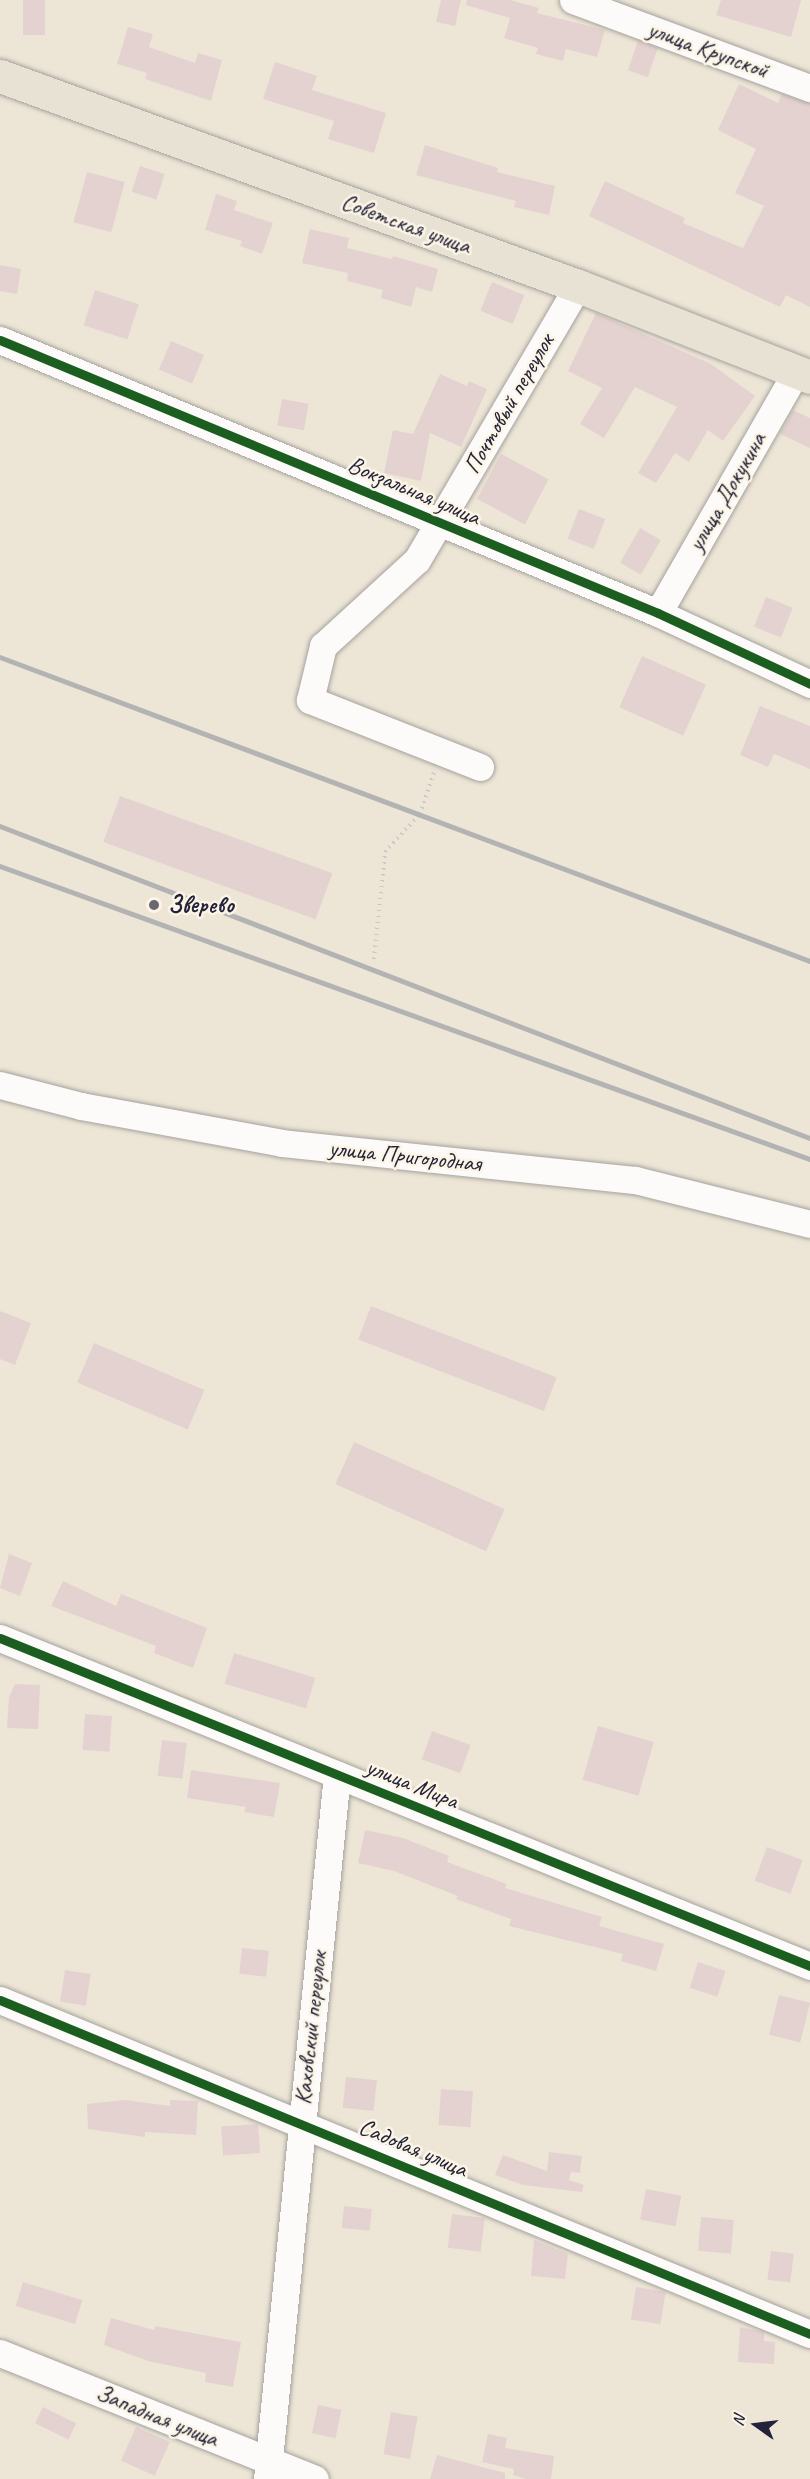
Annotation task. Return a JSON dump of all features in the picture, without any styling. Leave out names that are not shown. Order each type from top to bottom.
[{"type":"main road","name":"Советская улица","points":[[0,76],[578,286],[803,374]]},
{"type":"street","name":"улица Крупской","points":[[573,0],[810,88]]},
{"type":"street","name":"Почтовый переулок","points":[[440,752],[310,700],[323,646],[417,560],[578,286]]},
{"type":"street","name":"Вокзальная улица","points":[[0,340],[658,613],[810,684]]},
{"type":"street","name":"улица Докукина","points":[[658,613],[803,374]]},
{"type":"street","points":[[440,752],[480,767]]},
{"type":"street","name":"улица Пригородная","points":[[0,1085],[81,1106],[282,1143],[635,1180],[810,1224]]},
{"type":"street","name":"улица Мира","points":[[0,1638],[810,1966]]},
{"type":"street","name":"Каховский переулок","points":[[268,2470],[336,1774]]},
{"type":"street","name":"Садовая улица","points":[[0,2000],[810,2334]]},
{"type":"street","name":"Западная улица","points":[[0,2353],[268,2470],[315,2479]]},
{"type":"path","points":[[374,959],[385,852],[420,814],[440,752]]},
{"type":"building","points":[[23,0],[45,0],[45,35],[23,35]]},
{"type":"building","points":[[441,0],[461,0],[455,26],[436,22]]},
{"type":"building","points":[[467,0],[510,0],[539,8],[537,13],[605,30],[597,57],[566,49],[563,61],[536,54],[538,48],[504,38],[510,18],[466,5]]},
{"type":"building","points":[[721,0],[801,0],[791,37],[716,15]]},
{"type":"building","points":[[128,27],[153,34],[149,47],[195,63],[198,53],[222,60],[211,101],[145,79],[147,73],[117,64]]},
{"type":"building","points":[[638,41],[658,48],[648,77],[628,70]]},
{"type":"building","points":[[275,62],[317,76],[312,90],[386,113],[374,153],[328,139],[334,121],[263,99]]},
{"type":"building","points":[[739,84],[778,103],[782,94],[810,103],[810,307],[786,295],[780,307],[589,216],[605,181],[685,218],[683,223],[743,248],[764,206],[735,193],[756,149],[718,130]]},
{"type":"building","points":[[425,145],[498,168],[497,172],[555,186],[549,215],[514,207],[516,201],[416,175]]},
{"type":"building","points":[[140,166],[165,174],[156,200],[132,192]]},
{"type":"building","points":[[87,172],[125,182],[111,232],[74,222]]},
{"type":"building","points":[[216,194],[237,201],[234,210],[273,223],[262,254],[240,246],[242,241],[205,230]]},
{"type":"building","points":[[310,229],[349,238],[347,248],[392,259],[393,256],[438,269],[432,292],[416,287],[411,307],[381,298],[383,290],[347,281],[348,273],[302,263]]},
{"type":"building","points":[[0,265],[21,269],[17,294],[0,291]]},
{"type":"building","points":[[492,282],[524,295],[513,324],[480,311]]},
{"type":"building","points":[[95,290],[139,304],[127,339],[84,325]]},
{"type":"building","points":[[596,313],[711,364],[755,396],[723,441],[708,430],[689,462],[675,453],[656,483],[638,473],[677,407],[635,387],[604,438],[580,424],[602,388],[568,371]]},
{"type":"building","points":[[171,341],[204,355],[192,384],[159,370]]},
{"type":"building","points":[[440,374],[467,386],[469,381],[487,389],[461,447],[430,433],[421,481],[384,473],[393,430],[413,434]]},
{"type":"building","points":[[282,399],[309,404],[304,430],[277,426]]},
{"type":"building","points":[[793,410],[810,418],[810,448],[780,434]]},
{"type":"building","points":[[501,454],[549,479],[525,524],[477,499]]},
{"type":"building","points":[[579,509],[605,519],[594,549],[568,539]]},
{"type":"building","points":[[640,528],[661,540],[641,575],[620,563]]},
{"type":"building","points":[[766,597],[793,608],[781,638],[754,627]]},
{"type":"building","points":[[642,656],[706,684],[683,736],[619,707]]},
{"type":"building","points":[[760,706],[810,726],[810,769],[774,754],[768,767],[740,755]]},
{"type":"building","points":[[120,796],[332,873],[316,919],[103,842]]},
{"type":"building","points":[[371,1306],[557,1377],[544,1411],[358,1340]]},
{"type":"building","points":[[0,1311],[31,1323],[15,1365],[0,1359]]},
{"type":"building","points":[[94,1343],[204,1390],[188,1429],[77,1383]]},
{"type":"building","points":[[354,1442],[505,1509],[486,1551],[335,1484]]},
{"type":"building","points":[[9,1554],[32,1563],[20,1596],[0,1588]]},
{"type":"building","points":[[63,1581],[116,1606],[121,1594],[207,1628],[193,1668],[154,1653],[156,1646],[51,1606]]},
{"type":"building","points":[[234,1653],[315,1678],[306,1708],[225,1684]]},
{"type":"building","points":[[15,1684],[40,1685],[38,1729],[7,1728],[9,1697]]},
{"type":"building","points":[[85,1714],[112,1716],[109,1752],[82,1750]]},
{"type":"building","points":[[598,1726],[654,1742],[638,1796],[583,1780]]},
{"type":"building","points":[[432,1731],[471,1745],[460,1773],[422,1759]]},
{"type":"building","points":[[162,1740],[187,1743],[182,1779],[158,1776]]},
{"type":"building","points":[[191,1770],[280,1783],[274,1817],[244,1812],[246,1807],[187,1798]]},
{"type":"building","points":[[365,1830],[403,1838],[449,1856],[447,1862],[507,1884],[505,1888],[602,1917],[599,1926],[664,1944],[656,1971],[621,1961],[623,1954],[509,1926],[511,1919],[456,1899],[458,1896],[394,1871],[358,1863]]},
{"type":"building","points":[[767,1847],[803,1860],[790,1894],[755,1881]]},
{"type":"building","points":[[242,1948],[269,1951],[266,1977],[239,1974]]},
{"type":"building","points":[[698,1962],[726,1971],[717,1997],[690,1988]]},
{"type":"building","points":[[65,1970],[91,1974],[86,2006],[60,2002]]},
{"type":"building","points":[[779,1995],[810,2003],[800,2043],[769,2035]]},
{"type":"building","points":[[346,2077],[377,2080],[374,2111],[343,2108]]},
{"type":"building","points":[[441,2089],[473,2091],[470,2127],[438,2125]]},
{"type":"building","points":[[125,2100],[170,2106],[170,2100],[198,2101],[196,2135],[145,2132],[145,2137],[88,2129],[87,2104]]},
{"type":"building","points":[[258,2124],[260,2153],[223,2156],[221,2127]]},
{"type":"building","points":[[549,2152],[582,2156],[580,2173],[571,2172],[569,2180],[584,2185],[582,2192],[523,2185],[495,2175],[503,2155],[547,2171]]},
{"type":"building","points":[[646,2189],[681,2196],[675,2226],[640,2219]]},
{"type":"building","points":[[344,2206],[372,2209],[370,2231],[342,2228]]},
{"type":"building","points":[[452,2214],[485,2218],[481,2252],[448,2248]]},
{"type":"building","points":[[701,2217],[734,2220],[731,2254],[698,2251]]},
{"type":"building","points":[[534,2240],[568,2254],[565,2279],[531,2276]]},
{"type":"building","points":[[771,2251],[794,2254],[790,2283],[767,2280]]},
{"type":"building","points":[[23,2282],[82,2300],[75,2324],[16,2306]]},
{"type":"building","points":[[636,2287],[666,2292],[660,2324],[631,2320]]},
{"type":"building","points":[[111,2318],[154,2330],[155,2326],[241,2342],[233,2387],[205,2382],[206,2373],[148,2361],[104,2345]]},
{"type":"building","points":[[740,2327],[764,2332],[764,2341],[775,2342],[774,2364],[738,2362]]},
{"type":"building","points":[[318,2405],[341,2410],[335,2438],[312,2433]]},
{"type":"building","points":[[43,2407],[76,2423],[68,2439],[35,2423]]},
{"type":"building","points":[[391,2412],[418,2417],[410,2459],[384,2454]]},
{"type":"building","points":[[136,2427],[170,2442],[155,2476],[121,2461]]},
{"type":"building","points":[[488,2434],[507,2438],[505,2448],[554,2456],[551,2479],[526,2479],[513,2475],[514,2469],[482,2462]]},
{"type":"building","points":[[437,2455],[505,2473],[505,2479],[430,2479]]},
{"type":"railway","points":[[0,657],[810,961]]},
{"type":"railway","points":[[0,826],[810,1138]]},
{"type":"railway","points":[[0,866],[810,1159]]},
{"type":"cycle path","points":[[0,340],[658,613],[810,684]]},
{"type":"cycle path","points":[[0,1638],[810,1966]]},
{"type":"cycle path","points":[[0,2000],[810,2334]]},
{"type":"place","name":"Зверево","points":[[154,905]]}]
